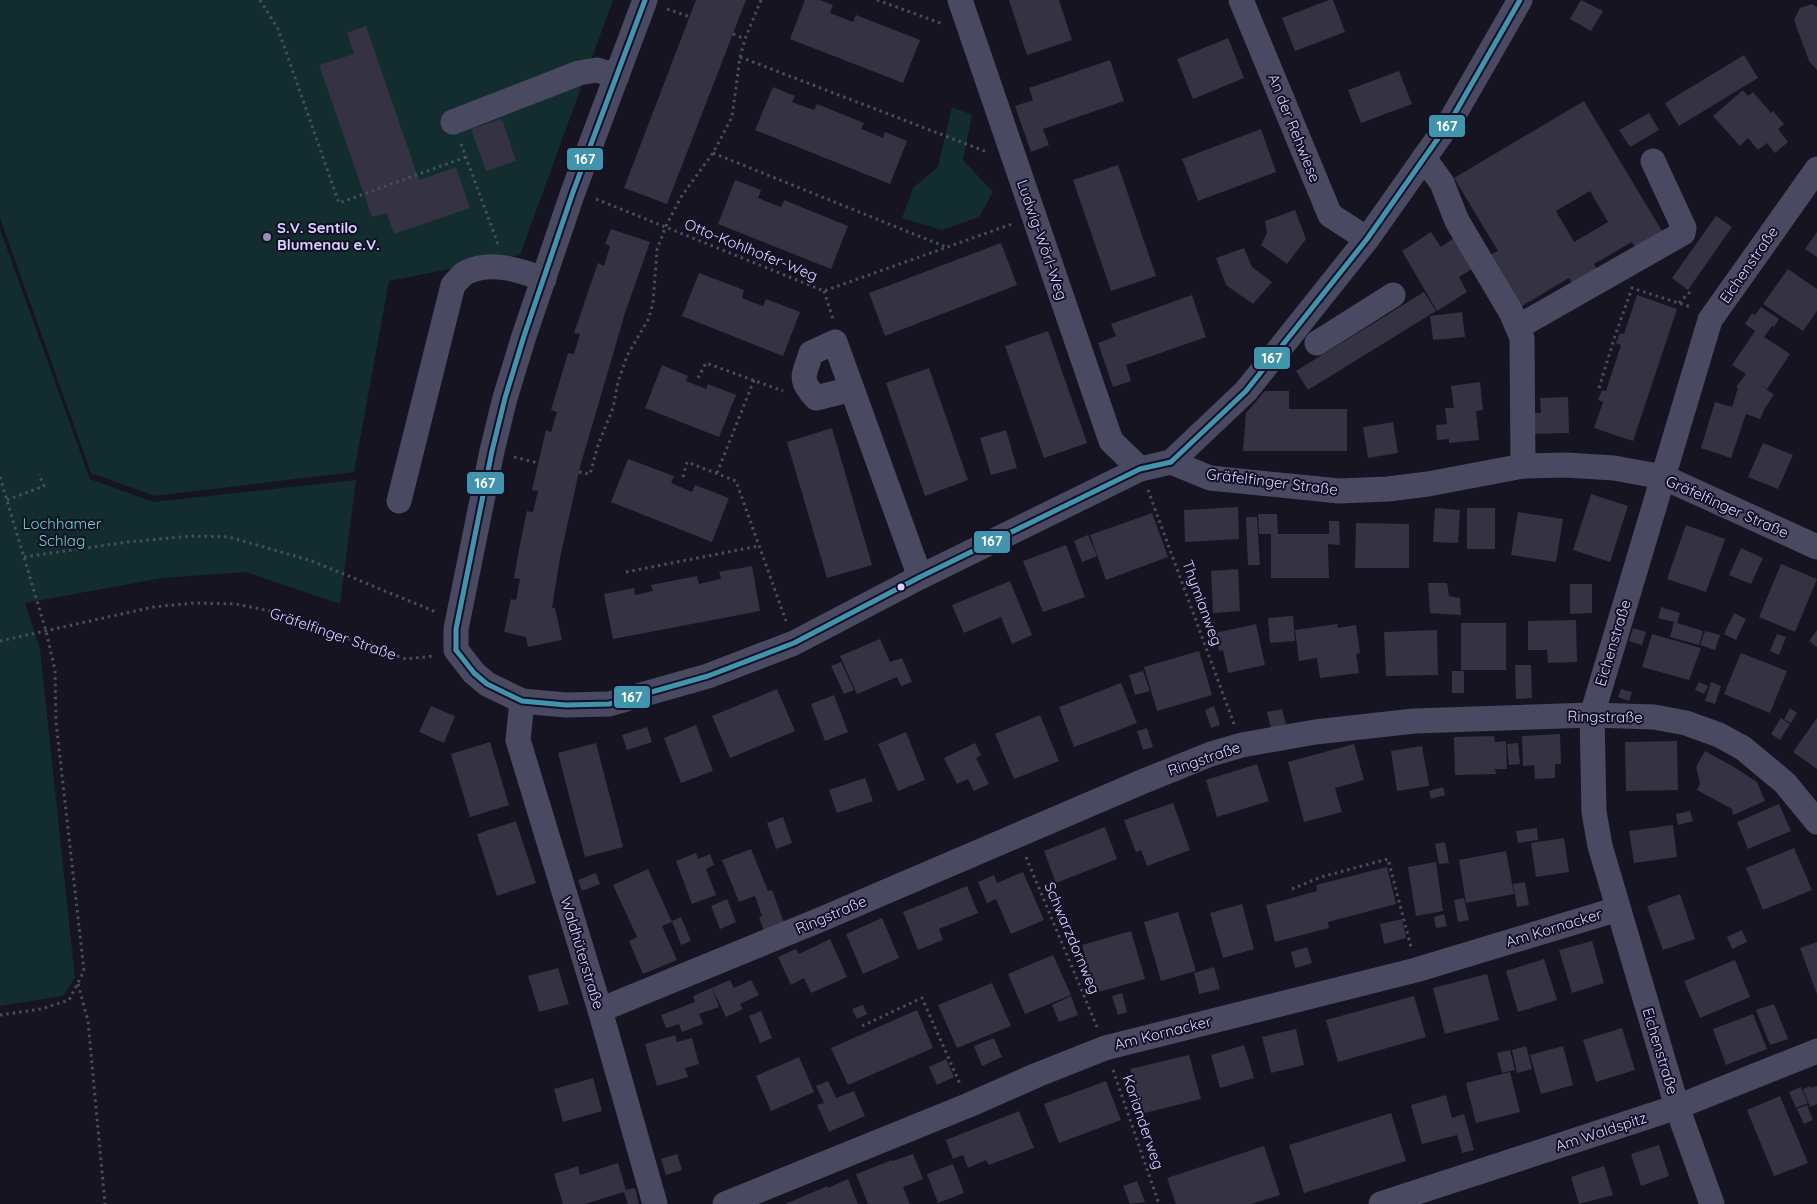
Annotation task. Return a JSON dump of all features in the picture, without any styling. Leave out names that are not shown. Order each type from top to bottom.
[{"type":"street","points":[[646,0],[574,192],[505,398],[492,451],[456,629],[456,650],[474,674],[487,684],[522,701],[566,705],[610,704],[708,676],[794,643],[920,577],[1140,468],[1171,462],[1246,391],[1367,239],[1451,120],[1520,0]]},
{"type":"street","name":"Ludwig-Wörl-Weg","points":[[960,0],[1111,441],[1140,468]]},
{"type":"street","name":"An der Rehwiese","points":[[1241,0],[1330,215],[1367,239]]},
{"type":"street","points":[[453,122],[579,73],[597,70],[617,76]]},
{"type":"street","points":[[1424,158],[1442,183],[1457,221],[1512,312],[1522,338],[1523,466]]},
{"type":"street","points":[[1518,327],[1683,233],[1684,228],[1653,161]]},
{"type":"street","name":"Eichenstraße","points":[[1712,1204],[1677,1107],[1600,846],[1594,812],[1592,715],[1710,320],[1817,170]]},
{"type":"street","points":[[399,501],[453,285],[464,274],[481,268],[508,267],[544,279]]},
{"type":"street","points":[[1317,343],[1393,295]]},
{"type":"street","points":[[1319,298],[1345,325]]},
{"type":"street","points":[[852,389],[816,398],[806,387],[803,377],[810,353],[835,342],[852,389],[920,577]]},
{"type":"street","name":"Gräfelfinger Straße","points":[[1171,462],[1210,478],[1339,491],[1388,489],[1428,484],[1523,466],[1566,465],[1595,467],[1663,477],[1817,547]]},
{"type":"street","name":"Waldhüterstraße","points":[[522,701],[518,740],[600,1010],[655,1204]]},
{"type":"street","name":"Ringstraße","points":[[600,1010],[813,923],[1211,754],[1242,745],[1315,732],[1414,721],[1592,715],[1654,717],[1686,723],[1720,735],[1743,748],[1765,764],[1785,783],[1817,822]]},
{"type":"street","name":"Am Kornacker","points":[[725,1204],[1105,1048],[1416,970],[1618,909]]},
{"type":"street","name":"Am Waldspitz","points":[[1381,1204],[1677,1107],[1817,1051]]},
{"type":"path","points":[[260,0],[278,29],[339,203],[466,157]]},
{"type":"path","points":[[579,472],[590,474],[598,445],[613,408],[618,382],[627,356],[649,318],[653,303],[657,250],[665,228],[681,197],[712,153],[732,117],[740,57],[745,38],[762,0]]},
{"type":"path","points":[[877,0],[972,35]]},
{"type":"path","points":[[733,34],[745,38]]},
{"type":"path","points":[[740,57],[1015,163]]},
{"type":"path","points":[[453,122],[508,267]]},
{"type":"path","points":[[712,153],[947,247]]},
{"type":"path","name":"Otto-Kohlhofer-Weg","points":[[574,192],[595,198],[824,291],[1034,216]]},
{"type":"path","points":[[1599,388],[1632,288],[1701,310],[1710,320]]},
{"type":"path","points":[[1679,303],[1692,290]]},
{"type":"path","points":[[824,291],[835,327],[835,342]]},
{"type":"path","points":[[698,378],[706,363],[786,392],[806,387]]},
{"type":"path","points":[[717,473],[754,380]]},
{"type":"path","points":[[683,477],[687,462],[736,481],[794,643]]},
{"type":"path","name":"Thymianweg","points":[[1140,468],[1242,745]]},
{"type":"path","points":[[7,500],[44,486],[40,474]]},
{"type":"path","points":[[0,476],[46,631],[55,670],[56,722],[84,971],[69,1000],[42,1009],[0,1015]]},
{"type":"path","points":[[24,557],[183,536],[229,537],[312,560],[438,613]]},
{"type":"path","points":[[626,572],[760,546]]},
{"type":"path","name":"Gräfelfinger Straße","points":[[0,641],[153,607],[194,603],[236,604],[270,611],[406,659],[430,657],[456,650]]},
{"type":"path","name":"Schwarzdornweg","points":[[1017,836],[1105,1048]]},
{"type":"path","points":[[1292,889],[1321,877],[1388,859],[1416,970]]},
{"type":"path","points":[[78,984],[88,1021],[105,1204]]},
{"type":"path","points":[[862,1026],[922,998],[969,1105]]},
{"type":"path","name":"Korianderweg","points":[[1105,1048],[1159,1204]]},
{"type":"green space","name":"S.V. Sentilo Blumenau e.V.","points":[[0,0],[613,0],[520,255],[389,281],[354,472],[155,496],[91,473],[0,218]]},
{"type":"green space","points":[[952,107],[972,115],[963,160],[993,192],[979,217],[942,230],[902,218],[913,188],[938,167]]},
{"type":"green space","name":"Lochhamer Schlag","points":[[0,229],[90,479],[153,502],[356,480],[340,604],[246,572],[162,578],[25,603],[40,649],[75,978],[63,996],[0,1006]]},
{"type":"building","points":[[696,0],[746,0],[667,204],[624,188]]},
{"type":"building","points":[[805,0],[820,0],[833,5],[830,13],[853,22],[856,15],[920,40],[903,83],[790,39]]},
{"type":"building","points":[[1009,0],[1059,0],[1072,40],[1027,55]]},
{"type":"building","points":[[1333,0],[1345,32],[1295,51],[1282,18]]},
{"type":"building","points":[[1581,0],[1603,11],[1591,31],[1570,19]]},
{"type":"building","points":[[1812,4],[1817,7],[1817,70],[1809,61],[1794,20],[1800,8]]},
{"type":"building","points":[[366,26],[419,180],[456,167],[470,208],[394,234],[387,213],[372,217],[319,65],[354,54],[347,33]]},
{"type":"building","points":[[1228,38],[1244,78],[1193,99],[1177,59]]},
{"type":"building","points":[[1744,55],[1758,78],[1679,126],[1665,103]]},
{"type":"building","points":[[1110,60],[1124,101],[1043,129],[1049,145],[1031,152],[1015,106],[1033,100],[1029,88]]},
{"type":"building","points":[[1399,71],[1412,104],[1361,123],[1348,90]]},
{"type":"building","points":[[773,87],[795,96],[792,102],[814,110],[817,104],[864,123],[861,129],[883,138],[885,132],[907,141],[890,184],[755,130]]},
{"type":"building","points":[[1743,90],[1748,96],[1753,92],[1771,113],[1773,111],[1784,124],[1778,129],[1788,142],[1775,153],[1767,143],[1758,150],[1748,138],[1740,146],[1713,116]]},
{"type":"building","points":[[1584,101],[1665,236],[1638,252],[1632,242],[1594,264],[1598,272],[1574,287],[1569,278],[1517,309],[1486,257],[1498,251],[1454,178]],"holes":[[[1590,191],[1608,222],[1574,242],[1556,211]]]},
{"type":"building","points":[[1649,113],[1659,130],[1630,147],[1619,130]]},
{"type":"building","points":[[502,119],[516,161],[486,171],[471,129]]},
{"type":"building","points":[[1261,129],[1276,172],[1198,201],[1182,159]]},
{"type":"building","points":[[1118,165],[1156,276],[1111,291],[1073,180]]},
{"type":"building","points":[[735,180],[761,190],[758,198],[765,201],[781,207],[784,200],[848,226],[831,269],[718,224]]},
{"type":"building","points":[[1295,210],[1306,239],[1287,264],[1261,245],[1267,233],[1265,221]]},
{"type":"building","points":[[1716,216],[1732,227],[1688,290],[1672,278]]},
{"type":"building","points":[[611,229],[650,242],[625,313],[580,467],[560,558],[552,608],[555,608],[562,640],[528,647],[526,637],[504,632],[511,599],[516,600],[520,579],[514,578],[519,549],[527,511],[533,512],[538,491],[532,490],[546,430],[551,432],[557,412],[551,410],[568,353],[574,354],[580,334],[574,333],[598,263],[604,266],[610,246],[605,244]]},
{"type":"building","points":[[1431,232],[1441,247],[1457,236],[1475,267],[1459,277],[1467,292],[1437,311],[1402,251]]},
{"type":"building","points":[[1817,232],[1817,257],[1805,249]]},
{"type":"building","points":[[1001,243],[1017,285],[885,336],[869,293]]},
{"type":"building","points":[[1244,248],[1252,267],[1272,282],[1253,304],[1226,285],[1216,258]]},
{"type":"building","points":[[1788,269],[1817,289],[1817,311],[1803,331],[1763,304]]},
{"type":"building","points":[[699,273],[744,290],[742,298],[749,301],[763,306],[766,299],[800,312],[783,356],[682,316]]},
{"type":"building","points":[[1424,292],[1436,311],[1308,390],[1296,371]]},
{"type":"building","points":[[1192,295],[1206,337],[1126,365],[1131,381],[1113,387],[1098,343],[1116,336],[1111,324]]},
{"type":"building","points":[[1637,295],[1677,309],[1633,441],[1594,428],[1603,402],[1598,400],[1602,390],[1606,391],[1621,345],[1616,343],[1620,333],[1624,334]]},
{"type":"building","points":[[1761,307],[1779,319],[1764,337],[1790,354],[1767,389],[1760,384],[1774,395],[1760,419],[1746,414],[1731,458],[1701,448],[1715,402],[1732,407],[1738,388],[1736,387],[1746,374],[1732,365],[1755,331],[1745,324],[1752,313],[1755,315]]},
{"type":"building","points":[[1462,312],[1465,337],[1433,340],[1430,316]]},
{"type":"building","points":[[1048,331],[1087,443],[1044,458],[1005,346]]},
{"type":"building","points":[[662,365],[688,376],[686,381],[706,389],[708,384],[736,395],[719,437],[645,408]]},
{"type":"building","points":[[929,368],[968,480],[925,496],[886,383]]},
{"type":"building","points":[[1480,382],[1483,410],[1476,411],[1479,440],[1449,443],[1449,439],[1437,440],[1436,425],[1447,424],[1445,408],[1454,408],[1451,386]]},
{"type":"building","points":[[1265,391],[1289,391],[1289,409],[1347,409],[1347,451],[1243,451],[1246,413]]},
{"type":"building","points":[[1568,397],[1569,433],[1529,434],[1528,413],[1541,413],[1540,398]]},
{"type":"building","points":[[1393,422],[1398,453],[1368,458],[1363,427]]},
{"type":"building","points":[[832,428],[872,565],[827,578],[787,442]]},
{"type":"building","points":[[1006,430],[1017,468],[991,475],[980,438]]},
{"type":"building","points":[[1763,443],[1793,455],[1778,489],[1748,477]]},
{"type":"building","points":[[628,459],[674,476],[671,483],[692,492],[695,485],[729,498],[712,542],[611,502]]},
{"type":"building","points":[[1591,494],[1628,506],[1610,562],[1573,550]]},
{"type":"building","points":[[1238,507],[1239,539],[1185,542],[1184,510]]},
{"type":"building","points":[[1435,508],[1460,510],[1458,543],[1433,542]]},
{"type":"building","points":[[1467,508],[1495,508],[1495,549],[1467,549]]},
{"type":"building","points":[[1518,512],[1563,519],[1556,562],[1511,555]]},
{"type":"building","points":[[1152,513],[1168,557],[1106,580],[1090,535]]},
{"type":"building","points":[[1258,514],[1277,514],[1278,534],[1329,534],[1329,521],[1339,521],[1340,545],[1328,544],[1329,578],[1271,578],[1271,534],[1259,534]]},
{"type":"building","points":[[1246,517],[1257,517],[1260,565],[1248,565]]},
{"type":"building","points":[[1356,523],[1409,524],[1409,568],[1355,568]]},
{"type":"building","points":[[1686,525],[1725,539],[1706,592],[1667,579]]},
{"type":"building","points":[[1088,535],[1097,556],[1082,562],[1074,541]]},
{"type":"building","points":[[1066,545],[1085,597],[1043,612],[1023,561]]},
{"type":"building","points":[[1741,548],[1763,558],[1751,584],[1729,575]]},
{"type":"building","points":[[1781,564],[1817,579],[1795,632],[1759,617]]},
{"type":"building","points":[[752,566],[760,611],[613,639],[604,594],[634,588],[635,595],[653,591],[651,585],[697,576],[699,584],[721,579],[719,572]]},
{"type":"building","points":[[1238,569],[1240,611],[1213,613],[1211,571]]},
{"type":"building","points":[[1010,581],[1032,635],[1012,644],[1001,617],[964,633],[952,605]]},
{"type":"building","points":[[1428,583],[1447,583],[1449,596],[1460,598],[1461,615],[1430,613]]},
{"type":"building","points":[[1570,584],[1592,584],[1592,613],[1570,614]]},
{"type":"building","points":[[1661,607],[1680,613],[1677,623],[1703,631],[1699,645],[1670,637],[1674,622],[1658,618]]},
{"type":"building","points":[[1734,613],[1746,619],[1736,640],[1724,634]]},
{"type":"building","points":[[1293,616],[1295,641],[1270,643],[1268,618]]},
{"type":"building","points":[[1576,620],[1577,662],[1548,663],[1547,650],[1528,650],[1528,621]]},
{"type":"building","points":[[1461,623],[1506,623],[1506,670],[1461,670]]},
{"type":"building","points":[[1256,624],[1265,665],[1228,673],[1223,650],[1219,651],[1215,633]]},
{"type":"building","points":[[1337,624],[1338,628],[1356,625],[1360,653],[1356,654],[1359,673],[1320,678],[1317,658],[1299,661],[1295,630]]},
{"type":"building","points":[[1633,628],[1646,632],[1642,645],[1629,641]]},
{"type":"building","points":[[1437,630],[1438,675],[1386,676],[1384,632]]},
{"type":"building","points":[[1817,630],[1817,647],[1809,641]]},
{"type":"building","points":[[1705,631],[1720,635],[1715,650],[1700,645]]},
{"type":"building","points":[[1652,634],[1701,648],[1689,680],[1642,667]]},
{"type":"building","points":[[1777,634],[1786,637],[1779,655],[1770,651]]},
{"type":"building","points":[[880,639],[890,662],[902,658],[912,682],[901,686],[897,677],[857,694],[840,656]]},
{"type":"building","points":[[1199,651],[1212,695],[1157,711],[1144,667]]},
{"type":"building","points":[[1741,653],[1787,671],[1770,713],[1724,694]]},
{"type":"building","points":[[841,662],[854,690],[844,694],[831,666]]},
{"type":"building","points":[[1515,665],[1531,665],[1532,698],[1516,699]]},
{"type":"building","points":[[1143,671],[1150,691],[1135,695],[1129,675]]},
{"type":"building","points":[[1452,671],[1464,671],[1464,693],[1452,693]]},
{"type":"building","points":[[1699,682],[1708,686],[1704,694],[1695,690]]},
{"type":"building","points":[[1711,682],[1721,686],[1715,704],[1705,701]]},
{"type":"building","points":[[1121,683],[1137,723],[1074,747],[1059,707]]},
{"type":"building","points":[[777,689],[795,731],[730,758],[712,716]]},
{"type":"building","points":[[1621,689],[1632,692],[1629,701],[1618,697]]},
{"type":"building","points":[[834,695],[848,732],[825,741],[811,704]]},
{"type":"building","points":[[431,706],[455,716],[444,743],[419,732]]},
{"type":"building","points":[[1214,706],[1220,725],[1211,728],[1205,710]]},
{"type":"building","points":[[1790,708],[1797,713],[1791,723],[1784,719]]},
{"type":"building","points":[[1282,709],[1286,724],[1271,728],[1267,712]]},
{"type":"building","points":[[1040,715],[1059,761],[1014,779],[995,734]]},
{"type":"building","points":[[1781,718],[1790,724],[1780,740],[1771,734]]},
{"type":"building","points":[[1817,718],[1817,769],[1793,752]]},
{"type":"building","points":[[696,725],[713,771],[681,783],[664,738]]},
{"type":"building","points":[[647,727],[652,742],[627,750],[622,735]]},
{"type":"building","points":[[1147,728],[1153,747],[1143,750],[1137,731]]},
{"type":"building","points":[[906,732],[925,780],[898,791],[878,744]]},
{"type":"building","points":[[1560,734],[1561,764],[1555,764],[1555,778],[1535,779],[1534,765],[1523,766],[1522,736]]},
{"type":"building","points":[[1494,736],[1495,742],[1506,741],[1507,769],[1495,769],[1496,774],[1455,775],[1454,737]]},
{"type":"building","points":[[1677,741],[1678,790],[1626,791],[1625,742]]},
{"type":"building","points":[[490,742],[509,805],[470,817],[451,754]]},
{"type":"building","points":[[596,743],[623,847],[585,857],[558,753]]},
{"type":"building","points":[[975,743],[981,755],[976,758],[989,784],[974,791],[968,779],[957,784],[944,758]]},
{"type":"building","points":[[1518,743],[1520,764],[1509,765],[1507,744]]},
{"type":"building","points":[[1354,744],[1364,780],[1335,788],[1342,812],[1304,822],[1288,762]]},
{"type":"building","points":[[1422,746],[1429,786],[1397,791],[1391,751]]},
{"type":"building","points":[[1705,751],[1757,782],[1765,801],[1733,815],[1732,809],[1697,790],[1700,783],[1696,767]]},
{"type":"building","points":[[1257,764],[1269,801],[1217,817],[1206,780]]},
{"type":"building","points":[[865,778],[873,801],[837,813],[829,790]]},
{"type":"building","points":[[1443,787],[1445,795],[1431,799],[1429,791]]},
{"type":"building","points":[[1173,803],[1190,850],[1147,866],[1141,850],[1136,852],[1124,820]]},
{"type":"building","points":[[1779,804],[1791,831],[1748,849],[1737,822]]},
{"type":"building","points":[[1690,811],[1693,821],[1678,825],[1676,814]]},
{"type":"building","points":[[783,817],[792,843],[776,849],[767,823]]},
{"type":"building","points":[[516,821],[536,883],[497,896],[477,834]]},
{"type":"building","points":[[1673,825],[1677,857],[1634,863],[1629,831]]},
{"type":"building","points":[[1105,827],[1117,859],[1056,883],[1044,851]]},
{"type":"building","points":[[1537,828],[1538,840],[1518,843],[1516,831]]},
{"type":"building","points":[[1564,838],[1569,872],[1536,877],[1531,843]]},
{"type":"building","points":[[1445,842],[1449,863],[1439,864],[1435,844]]},
{"type":"building","points":[[1794,848],[1812,890],[1763,910],[1746,868]]},
{"type":"building","points":[[751,849],[768,891],[772,890],[784,923],[764,931],[759,917],[762,916],[755,896],[739,902],[722,860]]},
{"type":"building","points":[[1506,851],[1514,894],[1466,903],[1459,860]]},
{"type":"building","points":[[696,853],[698,859],[710,854],[714,865],[706,869],[716,895],[692,904],[676,861]]},
{"type":"building","points":[[1436,862],[1443,911],[1416,916],[1408,867]]},
{"type":"building","points":[[1387,867],[1396,904],[1328,922],[1329,928],[1275,942],[1266,905],[1317,891],[1316,885]]},
{"type":"building","points":[[648,869],[672,922],[662,926],[677,960],[643,974],[629,941],[637,937],[613,885]]},
{"type":"building","points":[[1023,872],[1044,920],[1011,934],[996,899],[987,903],[978,882],[994,875],[997,883]]},
{"type":"building","points":[[596,873],[600,884],[582,891],[578,880]]},
{"type":"building","points":[[1525,882],[1529,905],[1517,907],[1513,884]]},
{"type":"building","points":[[967,886],[978,913],[939,929],[943,940],[918,950],[903,912]]},
{"type":"building","points":[[1680,894],[1695,939],[1663,950],[1647,906]]},
{"type":"building","points":[[1464,898],[1469,920],[1458,922],[1454,900]]},
{"type":"building","points":[[727,899],[736,922],[720,929],[711,906]]},
{"type":"building","points":[[1242,904],[1254,949],[1223,958],[1210,913]]},
{"type":"building","points":[[1178,912],[1196,971],[1161,981],[1144,922]]},
{"type":"building","points":[[1444,914],[1447,926],[1436,928],[1434,917]]},
{"type":"building","points":[[681,917],[691,941],[681,945],[672,921]]},
{"type":"building","points":[[882,918],[899,958],[863,974],[846,934]]},
{"type":"building","points":[[1402,919],[1406,938],[1384,944],[1380,924]]},
{"type":"building","points":[[1742,930],[1747,942],[1732,949],[1727,937]]},
{"type":"building","points":[[1131,931],[1145,979],[1095,993],[1082,945]]},
{"type":"building","points":[[830,939],[847,977],[811,993],[804,978],[791,985],[778,957],[796,949],[799,954]]},
{"type":"building","points":[[1592,941],[1604,983],[1572,993],[1559,950]]},
{"type":"building","points":[[1817,942],[1817,994],[1800,948]]},
{"type":"building","points":[[1307,947],[1312,963],[1295,968],[1291,952]]},
{"type":"building","points":[[1053,955],[1071,995],[1025,1014],[1008,974]]},
{"type":"building","points":[[1544,959],[1557,1000],[1518,1012],[1506,971]]},
{"type":"building","points":[[1735,960],[1750,997],[1700,1018],[1684,981]]},
{"type":"building","points":[[1214,967],[1220,989],[1199,994],[1194,973]]},
{"type":"building","points":[[558,968],[569,1004],[539,1012],[528,976]]},
{"type":"building","points":[[1487,974],[1499,1020],[1445,1034],[1433,988]]},
{"type":"building","points":[[730,980],[734,988],[751,980],[759,995],[740,1004],[743,1009],[726,1017],[712,988],[719,1007],[699,1014],[703,1024],[682,1032],[679,1024],[666,1028],[661,1015],[695,1002],[693,996]]},
{"type":"building","points":[[992,983],[1011,1026],[957,1048],[938,1005]]},
{"type":"building","points":[[1122,993],[1127,1012],[1118,1015],[1112,996]]},
{"type":"building","points":[[1071,996],[1078,1015],[1059,1022],[1052,1005]]},
{"type":"building","points":[[1414,996],[1426,1037],[1338,1062],[1326,1020]]},
{"type":"building","points":[[1774,1004],[1788,1039],[1770,1045],[1756,1010]]},
{"type":"building","points":[[863,1005],[867,1014],[857,1019],[852,1009]]},
{"type":"building","points":[[917,1010],[933,1048],[848,1085],[831,1048]]},
{"type":"building","points":[[761,1011],[772,1038],[760,1043],[749,1016]]},
{"type":"building","points":[[1753,1014],[1767,1049],[1726,1065],[1713,1029]]},
{"type":"building","points":[[1622,1028],[1635,1070],[1596,1082],[1583,1040]]},
{"type":"building","points":[[1296,1029],[1304,1065],[1271,1073],[1262,1037]]},
{"type":"building","points":[[675,1035],[677,1042],[692,1038],[699,1064],[685,1068],[688,1077],[657,1086],[645,1044]]},
{"type":"building","points":[[994,1038],[1002,1057],[982,1066],[974,1046]]},
{"type":"building","points":[[1244,1045],[1254,1078],[1220,1088],[1211,1055]]},
{"type":"building","points":[[1526,1046],[1532,1069],[1517,1073],[1512,1050]]},
{"type":"building","points":[[1563,1046],[1573,1085],[1541,1094],[1530,1055]]},
{"type":"building","points":[[1510,1050],[1515,1070],[1502,1073],[1497,1053]]},
{"type":"building","points":[[1189,1055],[1201,1099],[1141,1114],[1130,1069]]},
{"type":"building","points":[[799,1057],[814,1092],[771,1111],[756,1076]]},
{"type":"building","points":[[946,1059],[954,1077],[937,1085],[929,1067]]},
{"type":"building","points":[[1510,1072],[1520,1112],[1476,1123],[1466,1083]]},
{"type":"building","points":[[593,1078],[602,1111],[563,1122],[554,1089]]},
{"type":"building","points":[[828,1081],[836,1098],[854,1091],[865,1116],[829,1132],[817,1105],[824,1103],[816,1086]]},
{"type":"building","points":[[1106,1081],[1121,1120],[1059,1143],[1044,1104]]},
{"type":"building","points":[[1811,1086],[1811,1088],[1817,1086],[1817,1104],[1810,1107],[1803,1089]]},
{"type":"building","points":[[1801,1087],[1808,1103],[1796,1108],[1789,1092]]},
{"type":"building","points":[[1446,1095],[1452,1118],[1464,1114],[1474,1150],[1462,1153],[1457,1135],[1422,1144],[1411,1105]]},
{"type":"building","points":[[1780,1096],[1808,1163],[1774,1176],[1747,1110]]},
{"type":"building","points":[[1807,1105],[1813,1120],[1804,1124],[1797,1109]]},
{"type":"building","points":[[1019,1111],[1034,1148],[989,1165],[986,1160],[968,1168],[963,1155],[953,1159],[946,1140]]},
{"type":"building","points":[[1391,1113],[1406,1161],[1304,1193],[1289,1145]]},
{"type":"building","points":[[1659,1145],[1669,1176],[1641,1186],[1631,1154]]},
{"type":"building","points":[[1264,1146],[1280,1195],[1251,1204],[1176,1204],[1167,1178]]},
{"type":"building","points":[[677,1154],[682,1170],[666,1175],[661,1159]]},
{"type":"building","points":[[913,1154],[923,1179],[903,1187],[910,1204],[868,1204],[856,1174]]},
{"type":"building","points":[[618,1163],[626,1190],[635,1188],[639,1204],[628,1204],[624,1192],[585,1204],[563,1204],[554,1174],[578,1166],[580,1175]]},
{"type":"building","points":[[953,1164],[964,1193],[938,1203],[927,1174]]},
{"type":"building","points":[[1604,1166],[1613,1195],[1579,1204],[1571,1177]]},
{"type":"building","points":[[848,1179],[858,1204],[785,1204],[827,1186],[828,1188]]},
{"type":"building","points":[[1137,1181],[1145,1202],[1130,1204],[1123,1186]]},
{"type":"transit line","name":"167","points":[[456,650],[456,629],[492,451],[505,398],[573,192],[645,0]]},
{"type":"transit line","name":"167","points":[[1171,462],[1246,391],[1367,239],[1451,120],[1520,0]]},
{"type":"transit line","name":"167","points":[[456,650],[474,673],[487,684],[522,701],[566,705],[609,704],[708,676],[794,643],[920,577],[1140,469],[1171,462]]},
{"type":"place","name":"S.V. Sentilo Blumenau e.V.","points":[[267,237]]}]
